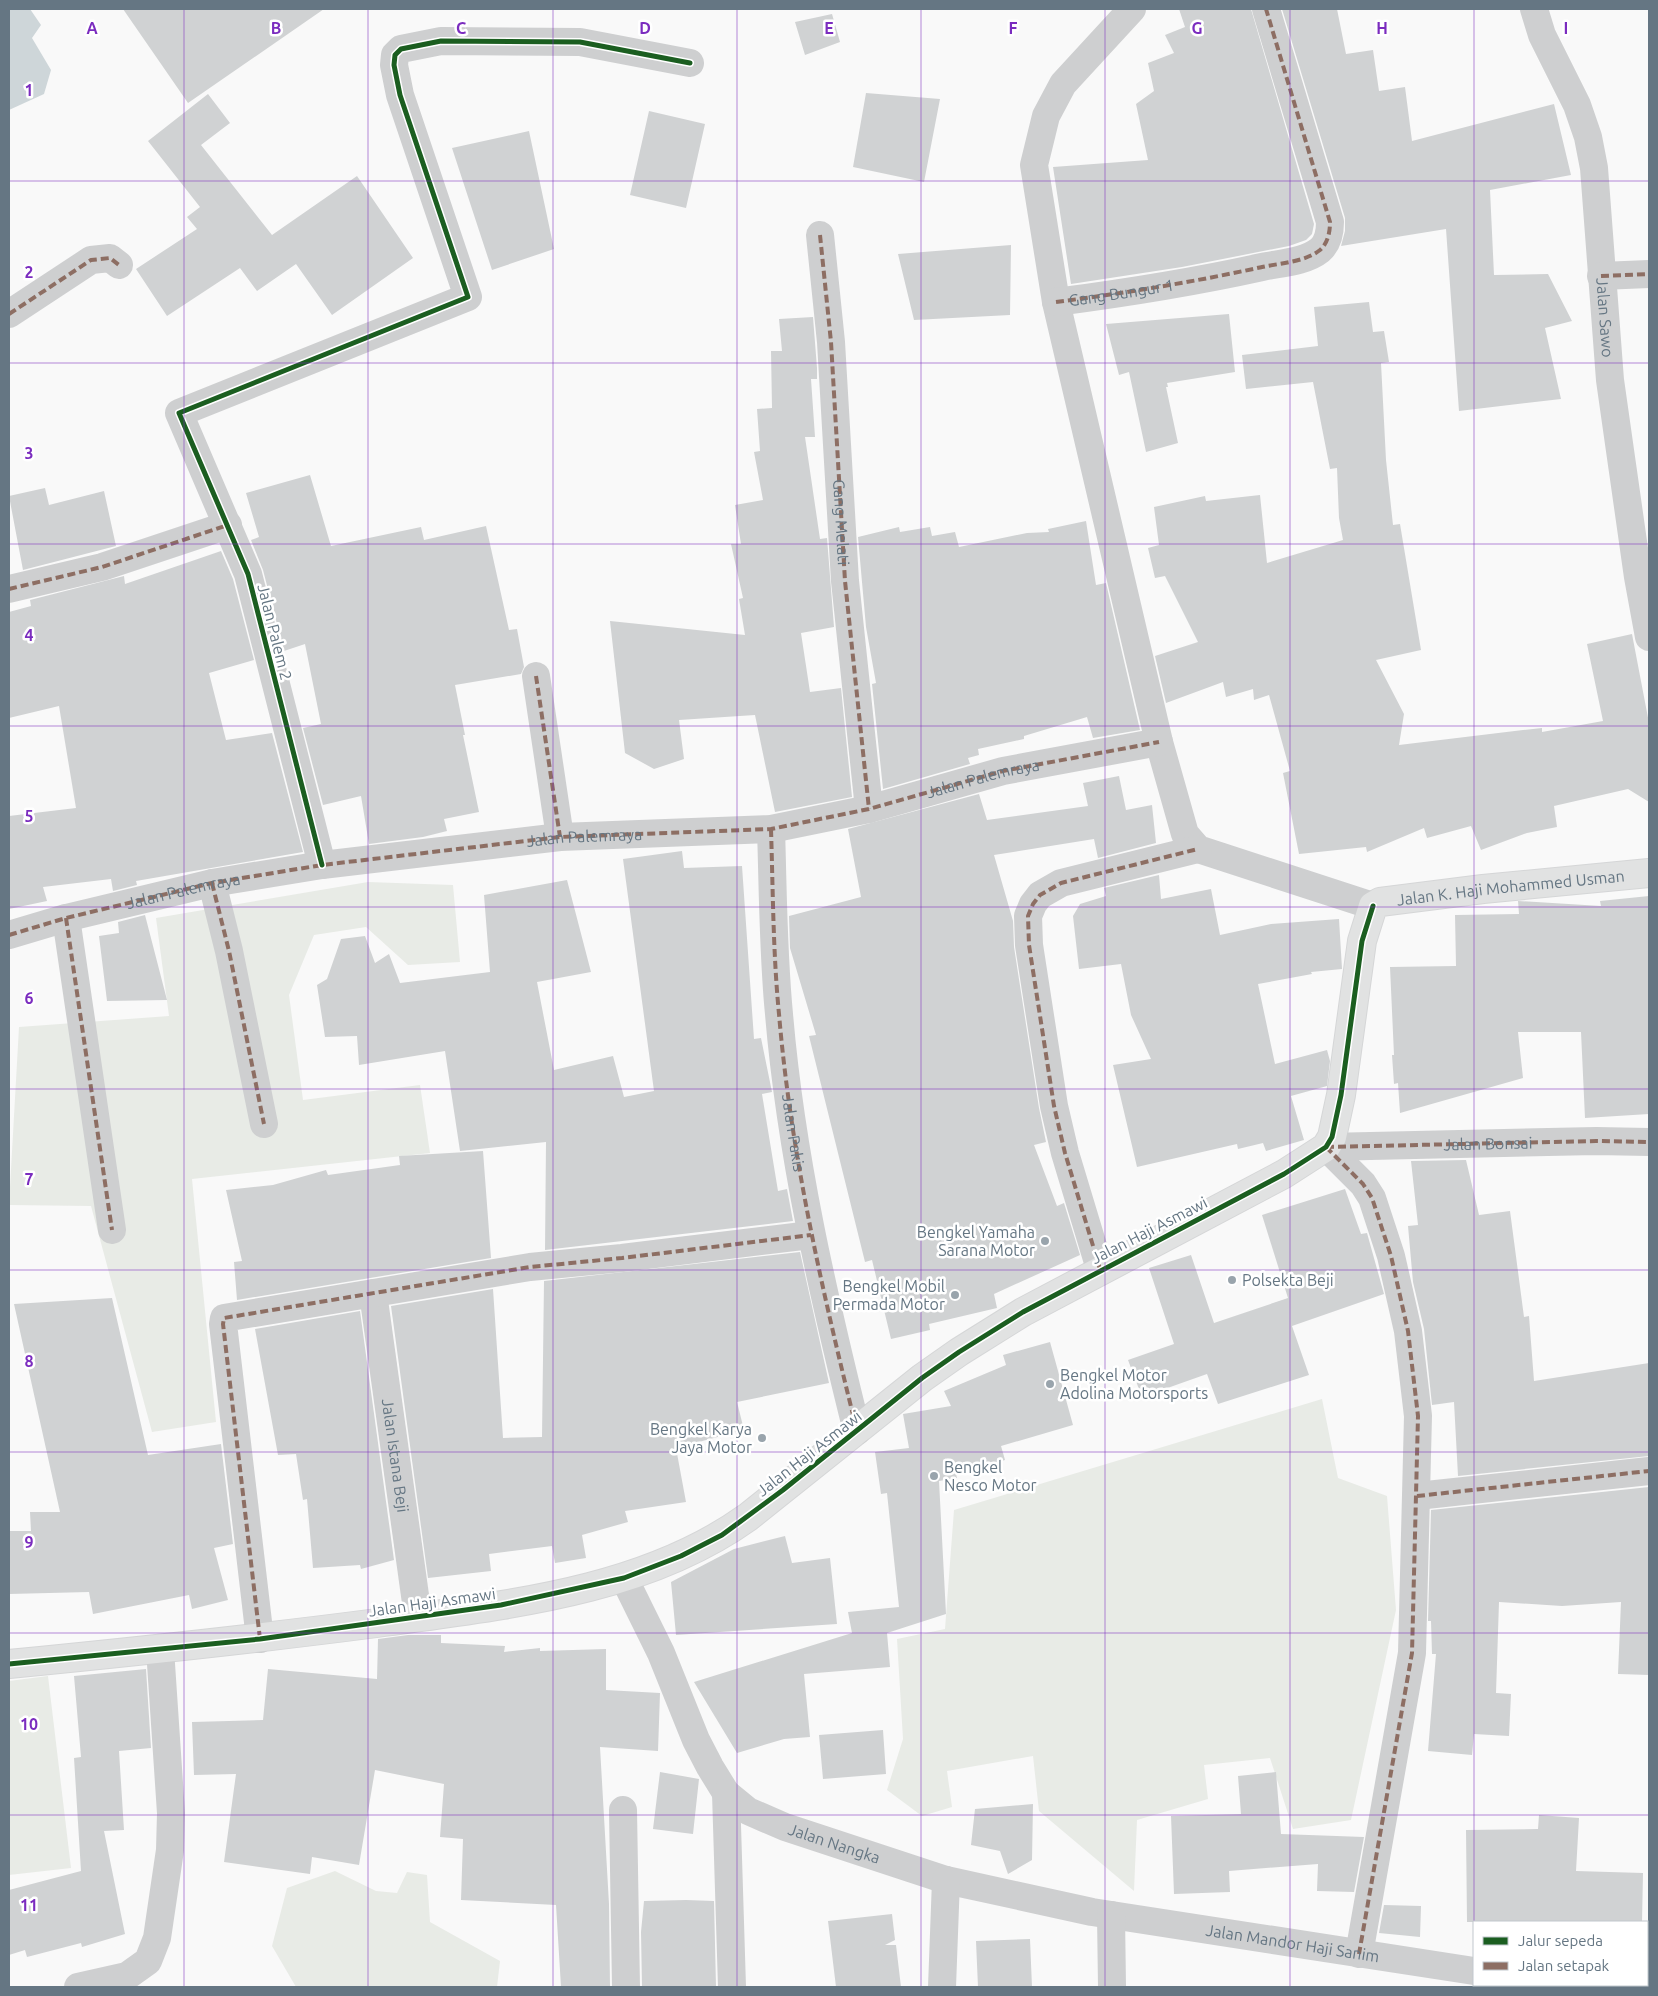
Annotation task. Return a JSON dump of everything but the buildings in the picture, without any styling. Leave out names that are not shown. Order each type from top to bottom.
[{"type":"street","points":[[1056,302],[1034,165],[1046,116],[1063,84],[1132,9]]},
{"type":"street","name":"Gang Bungur 1","points":[[1198,850],[1185,834],[1159,742],[1056,302],[1121,294],[1249,270],[1306,258],[1322,249],[1330,234],[1330,222],[1266,9]]},
{"type":"street","name":"Jalan Sawo","points":[[1534,9],[1542,35],[1565,78],[1588,136],[1595,178],[1610,380],[1649,637]]},
{"type":"street","name":"Jalan Palem 2","points":[[322,865],[248,574],[179,413],[468,297],[400,95],[394,64],[395,55],[401,49],[441,41],[580,42],[690,62]]},
{"type":"street","name":"Gang Melati","points":[[820,235],[831,342],[845,581],[869,809]]},
{"type":"street","points":[[9,314],[91,260],[110,258],[119,265]]},
{"type":"street","points":[[1601,276],[1649,274]]},
{"type":"street","points":[[9,589],[102,567],[228,525]]},
{"type":"street","points":[[536,676],[560,837]]},
{"type":"street","name":"Jalan Palemraya","points":[[9,934],[66,918],[212,883],[322,865],[560,837],[771,829],[869,809],[1003,771],[1159,742]]},
{"type":"street","name":"Jalan Pakis","points":[[771,829],[779,1013],[793,1130],[811,1235],[857,1431]]},
{"type":"street","points":[[1100,1270],[1064,1153],[1054,1106],[1029,945],[1028,916],[1033,904],[1040,895],[1061,883],[1198,850],[1373,906],[1362,941],[1341,1096],[1332,1137],[1326,1147],[1363,1184],[1372,1198],[1391,1256],[1414,1370],[1418,1416],[1417,1496],[1412,1653],[1359,1954]]},
{"type":"street","name":"Jalan K. Haji Mohammed Usman","points":[[1373,906],[1380,902],[1483,889],[1649,873]]},
{"type":"street","points":[[212,883],[229,951],[264,1124]]},
{"type":"street","points":[[66,918],[112,1230]]},
{"type":"street","name":"Jalan Bonsai","points":[[1326,1147],[1596,1141],[1649,1142]]},
{"type":"street","name":"Jalan Haji Asmawi","points":[[9,1664],[260,1639],[501,1606],[624,1578],[673,1560],[722,1535],[857,1431],[922,1378],[959,1352],[1023,1312],[1284,1174],[1326,1147]]},
{"type":"street","points":[[260,1639],[223,1320],[227,1317],[530,1267],[811,1235]]},
{"type":"street","name":"Jalan Istana Beji","points":[[373,1293],[418,1617]]},
{"type":"street","points":[[1417,1496],[1649,1471]]},
{"type":"street","name":"Jalan Nangka","points":[[624,1578],[661,1653],[696,1740],[726,1793],[748,1811],[785,1827],[946,1880],[1112,1915]]},
{"type":"street","points":[[78,1987],[127,1976],[140,1977],[157,1938],[170,1850],[171,1813],[160,1649]]},
{"type":"street","points":[[726,1793],[732,1987]]},
{"type":"street","points":[[623,1810],[626,1987]]},
{"type":"street","points":[[942,1987],[946,1880]]},
{"type":"street","points":[[1112,1915],[1112,1987]]},
{"type":"street","name":"Jalan Mandor Haji Sanim","points":[[1112,1915],[1473,1971]]},
{"type":"shaded area","points":[[9,9],[30,9],[41,25],[32,38],[51,70],[44,94],[9,110]]},
{"type":"shaded area","points":[[368,882],[453,885],[460,962],[408,965],[366,927],[314,935],[289,995],[303,1100],[420,1085],[430,1153],[192,1179],[216,1422],[152,1432],[91,1206],[9,1205],[19,1027],[169,1016],[156,918]]},
{"type":"shaded area","points":[[1322,1399],[1338,1478],[1387,1496],[1396,1610],[1351,1820],[1293,1829],[1270,1758],[1204,1765],[1208,1799],[1137,1820],[1134,1891],[1039,1811],[1033,1756],[947,1771],[952,1807],[922,1816],[887,1790],[903,1739],[897,1639],[945,1629],[954,1510]]},
{"type":"shaded area","points":[[48,1676],[71,1868],[9,1875],[9,1681]]},
{"type":"shaded area","points":[[335,1871],[376,1891],[397,1893],[407,1872],[427,1875],[430,1922],[500,1961],[497,1987],[296,1987],[272,1946],[287,1888]]},
{"type":"marked path","points":[[1056,302],[1159,287],[1292,262],[1314,254],[1323,247],[1330,230],[1330,222],[1266,9]]},
{"type":"marked path","points":[[820,235],[831,342],[845,581],[869,809]]},
{"type":"marked path","points":[[9,314],[91,260],[110,258],[119,265]]},
{"type":"marked path","points":[[1601,276],[1649,274]]},
{"type":"marked path","points":[[9,589],[102,567],[228,525]]},
{"type":"marked path","points":[[536,676],[560,837]]},
{"type":"marked path","points":[[9,935],[66,918],[212,883],[322,865],[560,837],[771,829],[869,809],[1003,771],[1159,742]]},
{"type":"marked path","points":[[771,829],[777,991],[791,1120],[832,1328],[857,1431]]},
{"type":"marked path","points":[[1100,1269],[1065,1153],[1054,1106],[1029,945],[1028,916],[1033,904],[1040,895],[1061,883],[1198,849]]},
{"type":"marked path","points":[[212,883],[229,951],[264,1124]]},
{"type":"marked path","points":[[66,918],[112,1230]]},
{"type":"marked path","points":[[1326,1147],[1596,1141],[1649,1142]]},
{"type":"marked path","points":[[1326,1147],[1363,1184],[1372,1198],[1391,1256],[1408,1331],[1418,1416],[1412,1653],[1359,1954]]},
{"type":"marked path","points":[[260,1639],[223,1324],[224,1318],[530,1267],[811,1235]]},
{"type":"marked path","points":[[1417,1496],[1649,1471]]},
{"type":"cycle path","points":[[322,865],[248,574],[179,413],[468,297],[400,95],[394,65],[395,55],[401,49],[441,41],[580,42],[690,63]]},
{"type":"cycle path","points":[[9,1664],[260,1639],[501,1605],[624,1578],[681,1556],[722,1535],[783,1490],[922,1378],[959,1352],[1023,1312],[1284,1174],[1326,1147],[1332,1137],[1341,1095],[1362,941],[1373,906]]},
{"type":"place","name":"Bengkel Yamaha Sarana Motor","points":[[1045,1241]]},
{"type":"place","name":"Polsekta Beji","points":[[1232,1280]]},
{"type":"place","name":"Bengkel Mobil Permada Motor","points":[[955,1295]]},
{"type":"place","name":"Bengkel Motor Adolina Motorsports","points":[[1050,1384]]},
{"type":"place","name":"Bengkel Karya Jaya Motor","points":[[762,1438]]},
{"type":"place","name":"Bengkel Nesco Motor","points":[[934,1476]]}]
